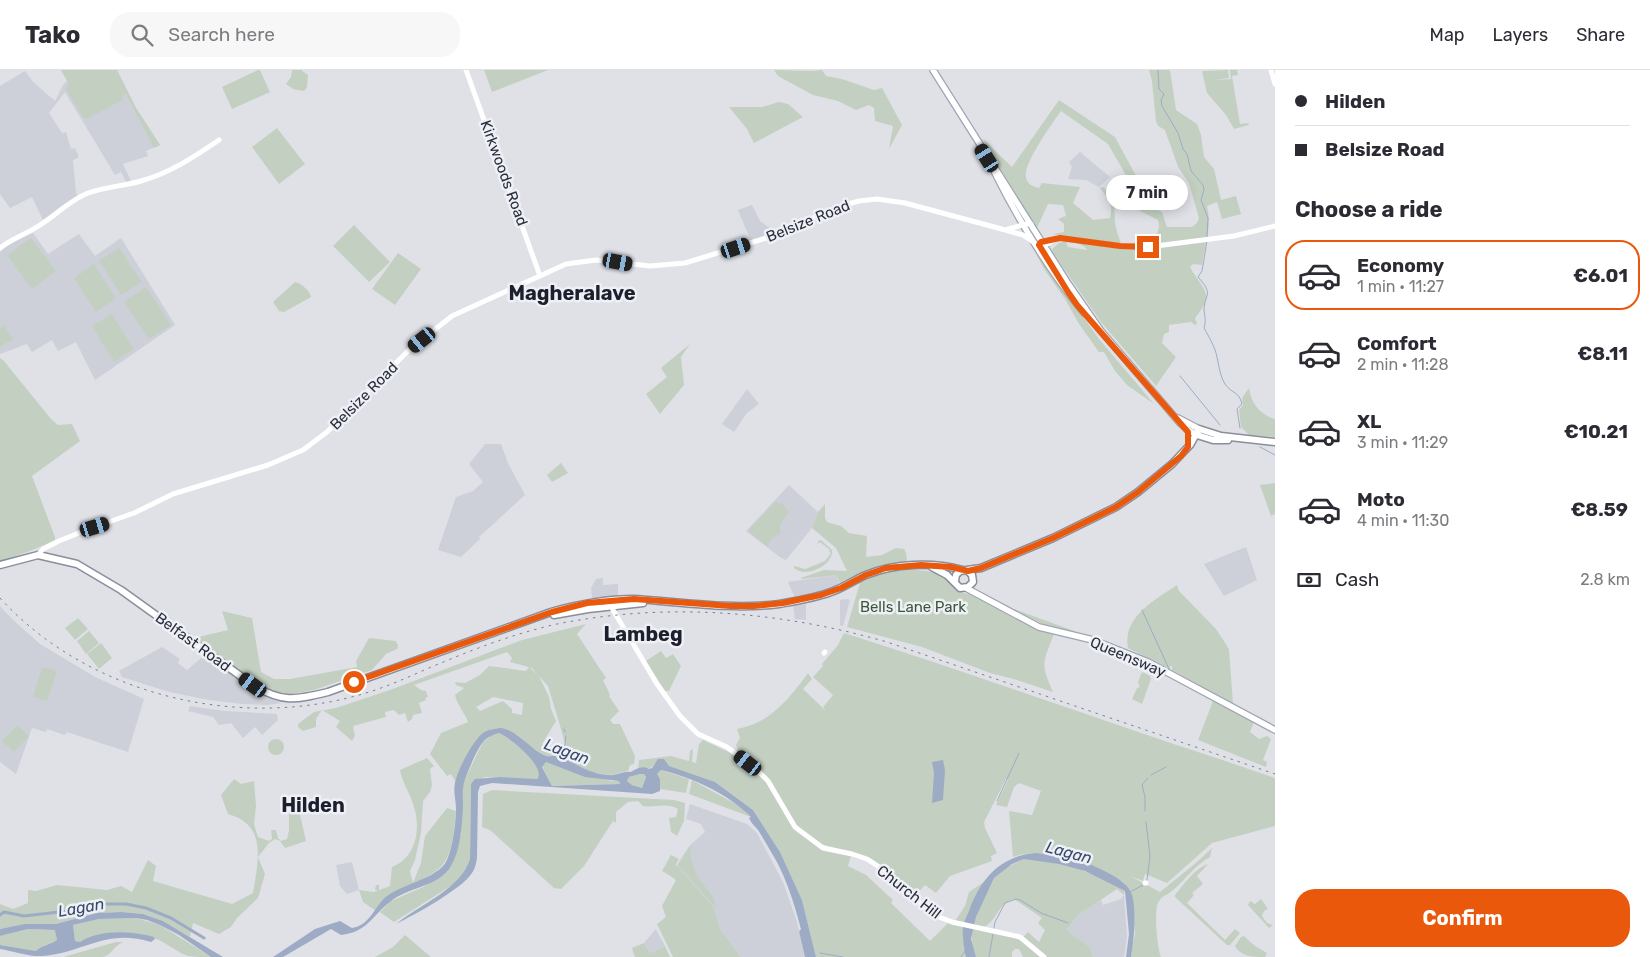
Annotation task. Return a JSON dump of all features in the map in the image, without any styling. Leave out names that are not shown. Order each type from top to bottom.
[{"type":"highway","points":[[1198,432],[1275,442]]},
{"type":"highway","points":[[1198,432],[1213,440]]},
{"type":"highway","points":[[610,603],[657,601],[742,606],[778,604],[830,593],[866,575],[886,568],[909,565],[951,567],[965,570],[981,568],[1053,538],[1116,507],[1158,476],[1189,446],[1198,432]]},
{"type":"highway","points":[[1189,446],[1213,440],[1255,440]]},
{"type":"highway","points":[[0,565],[38,555]]},
{"type":"highway","name":"Belfast Road","points":[[38,555],[77,564],[111,584],[191,639],[253,685],[271,695],[282,698],[302,698],[328,692],[526,622],[610,603]]},
{"type":"highway","points":[[929,566],[944,572],[958,586],[966,588],[970,586],[981,568]]},
{"type":"highway","points":[[965,570],[973,580]]},
{"type":"highway","points":[[955,581],[956,575],[965,570]]},
{"type":"main road","points":[[933,70],[1026,226],[1101,331]]},
{"type":"main road","points":[[987,158],[1010,192],[1026,226]]},
{"type":"main road","points":[[1040,245],[1068,292],[1188,430],[1189,446]]},
{"type":"main road","points":[[1171,412],[1198,432]]},
{"type":"main road","points":[[1188,430],[1198,432]]},
{"type":"main road","points":[[973,580],[978,593]]},
{"type":"main road","name":"Queensway","points":[[966,588],[1039,627],[1093,640],[1148,662],[1275,730]]},
{"type":"street","name":"Kirkwoods Road","points":[[466,70],[540,276]]},
{"type":"street","points":[[1271,70],[1275,84]]},
{"type":"street","points":[[0,248],[16,237],[38,226],[84,195],[97,190],[142,181],[166,172],[194,157],[219,140]]},
{"type":"street","name":"Belsize Road","points":[[38,555],[43,549],[59,541],[134,514],[180,491],[268,465],[303,450],[333,427],[409,350],[452,316],[566,264],[588,260],[604,260],[650,266],[686,263],[766,238],[841,206],[869,200],[906,203],[987,224],[1026,236],[1040,245]]},
{"type":"street","points":[[1005,230],[1026,226]]},
{"type":"street","points":[[1017,233],[1026,226]]},
{"type":"street","points":[[1040,245],[1057,238],[1139,247],[1201,242],[1241,235],[1275,226]]},
{"type":"street","name":"Church Hill","points":[[610,603],[614,613],[662,691],[690,728],[727,748],[758,770],[768,781],[796,827],[823,848],[867,859],[882,869],[920,903],[939,916],[953,922],[1020,937],[1044,957]]},
{"type":"shaded area","points":[[61,70],[117,70],[136,108],[160,145],[146,151],[148,156],[123,164],[131,181],[126,182],[121,172],[115,175],[65,92],[49,113],[62,133],[66,132],[71,149],[75,148],[78,155],[78,158],[73,160],[76,193],[78,196],[43,220],[32,197],[10,208],[0,194],[0,86],[25,71],[33,82],[55,101],[67,81]]},
{"type":"shaded area","points":[[1080,152],[1110,177],[1099,187],[1086,180],[1068,179],[1072,167],[1069,162]]},
{"type":"shaded area","points":[[752,205],[760,221],[775,232],[751,241],[738,210]]},
{"type":"shaded area","points":[[33,233],[48,254],[79,234],[95,256],[121,238],[175,325],[95,380],[76,342],[58,351],[52,340],[32,352],[27,344],[0,354],[0,252],[14,239]]},
{"type":"shaded area","points":[[747,389],[759,404],[747,413],[734,432],[722,424]]},
{"type":"shaded area","points":[[485,444],[501,444],[508,463],[525,495],[479,537],[480,539],[461,557],[438,550],[456,497],[473,491],[483,482],[469,464]]},
{"type":"shaded area","points":[[789,485],[818,512],[812,528],[786,560],[746,531]]},
{"type":"shaded area","points":[[1246,547],[1257,580],[1224,596],[1204,564]]},
{"type":"shaded area","points":[[837,575],[840,586],[824,593],[796,598],[788,582]]},
{"type":"shaded area","points":[[603,578],[603,585],[618,584],[618,596],[592,598],[591,588],[596,579]]},
{"type":"shaded area","points":[[840,600],[850,600],[843,626],[840,625]]},
{"type":"shaded area","points":[[807,602],[806,620],[795,619],[793,605]]},
{"type":"shaded area","points":[[0,606],[40,644],[95,677],[144,699],[128,752],[67,732],[65,735],[47,729],[46,732],[32,728],[16,774],[0,762]]},
{"type":"shaded area","points":[[162,647],[180,659],[178,663],[187,670],[206,654],[257,691],[282,703],[267,705],[242,704],[209,700],[169,692],[122,677],[119,671]]},
{"type":"shaded area","points":[[190,706],[225,711],[277,714],[278,720],[262,735],[255,727],[243,738],[231,723],[219,725],[213,717],[188,711]]},
{"type":"shaded area","points":[[690,804],[747,824],[757,833],[783,882],[796,919],[806,957],[741,957],[720,929],[714,908],[677,865],[690,845],[705,832],[701,824],[686,819]]},
{"type":"shaded area","points":[[352,862],[359,890],[347,894],[340,886],[336,865]]},
{"type":"shaded area","points":[[1124,895],[1127,937],[1124,957],[1093,957],[1090,947],[1067,930],[1077,916],[1101,900],[1103,905],[1121,899]]},
{"type":"shaded area","points":[[656,929],[665,946],[650,953],[644,943]]},
{"type":"green space","points":[[61,70],[117,70],[136,108],[160,145],[154,148],[126,94],[122,96],[124,99],[87,119],[83,117],[66,89],[69,84]]},
{"type":"green space","points":[[260,70],[270,92],[232,109],[222,87]]},
{"type":"green space","points":[[292,70],[301,70],[308,75],[307,87],[304,91],[293,89],[286,84],[291,77]]},
{"type":"green space","points":[[484,70],[548,70],[492,92]]},
{"type":"green space","points":[[774,70],[822,70],[826,76],[842,79],[874,90],[882,88],[902,125],[889,149],[893,126],[875,121],[874,108],[869,105],[856,110],[838,101],[813,95],[778,76]]},
{"type":"green space","points":[[1149,70],[1170,70],[1176,110],[1197,124],[1201,135],[1204,157],[1214,169],[1221,200],[1236,196],[1241,214],[1222,219],[1217,202],[1207,206],[1208,229],[1202,265],[1193,264],[1190,267],[1203,287],[1206,297],[1205,302],[1195,318],[1197,324],[1195,325],[1191,322],[1169,325],[1169,332],[1164,334],[1162,343],[1176,357],[1156,386],[1101,322],[1053,253],[1052,249],[1059,243],[1066,241],[1068,247],[1087,250],[1077,243],[1075,239],[1053,234],[1064,232],[1064,224],[1058,219],[1066,216],[1063,205],[1048,204],[1036,230],[983,139],[1012,167],[1059,100],[1115,137],[1136,176],[1143,202],[1162,212],[1167,227],[1192,227],[1199,218],[1189,183],[1178,167],[1165,130],[1158,126],[1156,121]],"holes":[[[1061,111],[1108,144],[1127,177],[1132,207],[1158,220],[1159,223],[1158,232],[1149,242],[1132,243],[1127,249],[1122,248],[1115,223],[1113,199],[1103,187],[1100,188],[1111,205],[1110,218],[1093,220],[1073,203],[1080,187],[1042,183],[1039,188],[1031,185],[1026,178],[1031,158]]]},
{"type":"green space","points":[[1228,70],[1229,78],[1215,80],[1231,79],[1230,70],[1237,70],[1238,75],[1232,76],[1240,124],[1248,123],[1249,125],[1234,129],[1226,115],[1207,93],[1202,71]]},
{"type":"green space","points":[[779,102],[788,104],[803,117],[754,143],[747,129],[729,107],[762,107]]},
{"type":"green space","points":[[277,128],[305,164],[279,184],[252,147]]},
{"type":"green space","points":[[354,225],[390,262],[369,282],[333,246]]},
{"type":"green space","points":[[31,238],[56,271],[32,289],[7,255]]},
{"type":"green space","points":[[1030,242],[1099,339],[1154,404],[1127,385],[1115,371],[1104,352],[1099,352],[1044,269]]},
{"type":"green space","points":[[119,248],[142,282],[121,295],[99,261]]},
{"type":"green space","points":[[398,253],[421,269],[395,305],[372,289]]},
{"type":"green space","points":[[94,264],[116,298],[96,312],[74,278]]},
{"type":"green space","points":[[295,282],[305,288],[311,297],[284,312],[279,311],[273,302]]},
{"type":"green space","points":[[146,287],[171,325],[149,339],[124,302]]},
{"type":"green space","points":[[112,314],[134,349],[114,362],[92,326]]},
{"type":"green space","points":[[4,325],[13,339],[0,347],[0,328]]},
{"type":"green space","points":[[690,344],[681,357],[684,385],[660,414],[646,394],[667,377],[661,368]]},
{"type":"green space","points":[[0,358],[51,419],[58,425],[72,424],[80,441],[32,476],[55,540],[28,552],[0,561]]},
{"type":"green space","points":[[1249,388],[1257,408],[1265,415],[1275,419],[1275,437],[1249,435],[1241,427],[1239,410],[1243,405],[1242,398]]},
{"type":"green space","points":[[561,463],[568,473],[552,482],[547,475]]},
{"type":"green space","points":[[1275,483],[1275,514],[1271,516],[1260,485]]},
{"type":"green space","points":[[776,501],[779,504],[781,502],[789,512],[780,524],[780,534],[770,540],[768,547],[748,531]]},
{"type":"green space","points":[[825,504],[825,518],[827,522],[841,526],[849,533],[867,536],[866,557],[882,555],[896,548],[904,549],[907,561],[881,567],[841,586],[837,575],[802,579],[824,570],[847,571],[836,548],[812,528],[818,512]]},
{"type":"green space","points":[[821,540],[832,550],[829,561],[812,571],[799,571],[794,568],[794,566],[805,569],[825,561],[831,553],[820,542],[818,544],[818,541]]},
{"type":"green space","name":"Bells Lane Park","points":[[907,569],[934,572],[948,581],[957,591],[971,595],[1030,626],[1054,634],[1044,663],[1046,675],[1053,692],[990,673],[922,647],[847,627],[860,583],[885,572]]},
{"type":"green space","points":[[1177,585],[1179,591],[1216,629],[1229,649],[1233,704],[1172,670],[1172,666],[1170,666],[1170,669],[1167,668],[1128,648],[1127,637],[1135,618],[1150,603]]},
{"type":"green space","points":[[1014,609],[1077,632],[1043,624]]},
{"type":"green space","points":[[222,611],[252,618],[261,672],[274,679],[290,679],[357,667],[356,661],[369,638],[396,641],[398,646],[397,649],[386,654],[372,670],[314,690],[278,695],[261,686],[194,638],[228,630]]},
{"type":"green space","points":[[78,618],[88,629],[75,640],[65,628]]},
{"type":"green space","points":[[586,624],[577,634],[606,678],[603,680],[609,696],[619,711],[610,720],[613,724],[620,724],[635,756],[634,764],[630,765],[628,771],[610,775],[590,772],[573,765],[560,756],[546,756],[529,746],[518,735],[492,729],[462,766],[455,781],[451,774],[447,776],[430,754],[441,733],[468,722],[455,695],[464,688],[456,685],[455,682],[465,683],[480,675],[489,666],[526,671],[529,667],[510,662],[512,658],[507,652],[414,685],[426,691],[428,697],[419,703],[422,713],[413,715],[412,719],[408,722],[405,713],[399,715],[394,710],[385,712],[386,717],[353,726],[355,736],[352,741],[336,727],[340,721],[323,710],[336,708],[390,690],[522,640]],"holes":[[[539,676],[548,686],[559,722],[565,744],[561,753],[542,744],[556,721],[549,697]],[[493,697],[523,703],[522,715],[512,713],[512,709],[503,701],[480,711],[476,707]]]},
{"type":"green space","points":[[89,631],[99,643],[86,654],[77,641]]},
{"type":"green space","points":[[844,633],[1275,778],[1275,826],[1212,843],[1167,883],[1145,874],[1143,881],[1130,876],[1160,892],[1212,848],[1210,857],[1172,891],[1161,898],[1158,903],[1156,914],[1158,946],[1161,957],[1131,957],[1135,933],[1131,891],[1122,881],[1065,856],[1037,853],[1013,857],[1009,811],[1032,815],[1041,791],[1019,783],[1014,787],[1007,807],[996,805],[1008,780],[1006,779],[984,822],[997,853],[991,856],[992,861],[950,876],[936,893],[925,885],[915,896],[882,866],[870,858],[818,843],[817,845],[851,856],[848,866],[866,875],[893,900],[891,903],[930,941],[948,923],[963,926],[966,957],[816,957],[802,900],[780,852],[753,810],[715,782],[668,766],[654,764],[649,769],[638,769],[639,760],[671,756],[689,761],[690,751],[693,749],[692,762],[696,763],[699,744],[703,740],[735,755],[738,749],[736,745],[740,738],[737,729],[759,722],[769,716],[794,692],[808,673],[812,679],[803,689],[826,711],[823,707],[833,695],[813,677],[838,645]]},
{"type":"green space","points":[[101,643],[112,658],[99,669],[87,654]]},
{"type":"green space","points":[[661,651],[666,658],[673,654],[681,666],[669,691],[665,691],[646,661]]},
{"type":"green space","points":[[42,667],[57,671],[47,701],[33,697]]},
{"type":"green space","points":[[1142,672],[1150,676],[1151,679],[1142,704],[1132,699],[1137,688],[1140,687],[1138,682]]},
{"type":"green space","points":[[1213,701],[1254,722],[1250,732],[1259,739],[1267,736],[1271,739],[1263,760],[1267,762],[1266,767],[1198,740]]},
{"type":"green space","points":[[322,711],[316,719],[316,727],[303,731],[298,727],[298,724],[314,712]]},
{"type":"green space","points":[[17,725],[29,736],[14,752],[2,741]]},
{"type":"green space","points":[[499,733],[519,746],[533,760],[539,774],[537,779],[485,777],[471,784],[469,865],[457,882],[394,922],[380,912],[391,901],[423,887],[445,873],[461,835],[463,785],[483,742]]},
{"type":"green space","points":[[273,739],[279,739],[284,744],[282,753],[273,755],[268,750],[268,744]]},
{"type":"green space","points":[[427,758],[434,766],[430,769],[432,785],[430,792],[423,801],[421,833],[415,860],[410,871],[413,883],[421,863],[425,836],[447,808],[456,811],[450,851],[444,863],[435,872],[428,876],[389,895],[376,911],[363,902],[359,890],[374,892],[378,890],[375,890],[376,885],[379,885],[379,890],[390,886],[392,867],[407,857],[411,850],[415,842],[416,816],[413,802],[400,770]]},
{"type":"green space","points":[[546,762],[611,781],[619,781],[620,784],[552,786],[542,766]]},
{"type":"green space","points":[[661,770],[689,779],[686,793],[660,789],[657,774]]},
{"type":"green space","points":[[644,774],[646,777],[642,788],[632,785],[627,781],[629,777]]},
{"type":"green space","points":[[234,779],[241,784],[254,781],[256,806],[254,824],[258,837],[269,841],[272,839],[271,830],[276,830],[281,841],[287,839],[289,810],[298,806],[306,841],[285,848],[280,841],[275,839],[269,843],[258,857],[255,835],[249,826],[241,819],[228,814],[221,795]]},
{"type":"green space","points":[[692,780],[741,807],[751,817],[689,794]]},
{"type":"green space","points":[[492,790],[674,800],[685,803],[684,821],[677,836],[671,832],[669,818],[676,817],[678,809],[670,806],[643,806],[638,801],[628,802],[616,812],[616,823],[613,821],[584,866],[561,889],[554,888],[490,830],[482,827],[483,794]]},
{"type":"green space","points":[[690,846],[691,860],[694,868],[714,899],[715,907],[678,865]]},
{"type":"green space","points":[[671,855],[679,859],[675,866],[677,865],[714,908],[720,929],[741,957],[673,957],[657,924],[666,917],[662,906],[676,880],[662,871]]},
{"type":"green space","points":[[258,857],[265,874],[258,898],[237,918],[231,927],[219,934],[193,923],[190,937],[163,921],[143,914],[122,912],[97,913],[56,924],[24,924],[0,929],[0,904],[13,909],[28,903],[28,890],[36,891],[57,885],[107,890],[121,886],[132,892],[148,860],[156,866],[153,881],[232,904],[253,893]]},
{"type":"green space","points":[[1024,859],[1064,864],[1101,878],[1125,891],[1124,895],[1117,889],[1077,916],[1067,930],[1090,947],[1093,957],[1046,957],[1023,937],[1028,932],[1039,942],[1045,930],[1038,923],[1042,918],[1014,899],[1004,904],[990,923],[984,926],[983,930],[1019,939],[1042,957],[1023,957],[1019,949],[1015,949],[1012,952],[1012,957],[976,957],[972,943],[973,932],[987,890],[1000,872]]},
{"type":"green space","points":[[1208,864],[1197,876],[1203,884],[1192,893],[1194,895],[1187,903],[1225,940],[1235,929],[1240,933],[1230,945],[1227,945],[1175,897],[1190,877]]},
{"type":"green space","points":[[987,880],[975,897],[964,923],[955,921],[965,906],[969,892]]},
{"type":"green space","points":[[1261,899],[1268,909],[1264,911],[1262,916],[1267,923],[1273,925],[1269,928],[1248,905],[1250,901],[1255,904]]},
{"type":"green space","points":[[136,918],[160,925],[211,957],[188,956],[146,935],[116,933],[96,936],[80,943],[75,941],[73,925],[99,919]]},
{"type":"green space","points":[[28,929],[56,930],[57,940],[36,951],[0,945],[0,936]]},
{"type":"green space","points":[[405,935],[431,957],[375,957],[393,947]]},
{"type":"green space","points":[[1244,936],[1255,946],[1267,953],[1265,957],[1248,956],[1238,950],[1235,946],[1241,937]]},
{"type":"green space","points":[[116,942],[123,942],[103,957],[63,957]]},
{"type":"green space","points":[[644,943],[650,953],[665,946],[670,957],[635,957],[632,948]]},
{"type":"water","points":[[501,728],[519,736],[534,749],[546,756],[559,756],[583,768],[601,774],[611,775],[631,772],[642,767],[649,769],[652,768],[658,759],[664,759],[669,766],[715,782],[753,810],[780,852],[802,900],[816,957],[808,957],[788,887],[778,864],[750,820],[749,818],[751,817],[742,808],[709,788],[685,777],[661,770],[657,774],[660,779],[660,791],[652,794],[492,783],[480,786],[478,792],[477,858],[473,871],[467,879],[448,894],[396,924],[449,888],[465,870],[470,859],[471,784],[475,779],[500,777],[537,779],[539,774],[537,768],[526,753],[511,740],[499,733],[488,737],[483,742],[467,774],[463,789],[459,845],[451,866],[446,873],[431,883],[397,897],[357,931],[341,935],[331,929],[283,957],[273,957],[315,929],[340,921],[352,928],[364,923],[387,896],[425,878],[444,865],[449,854],[454,830],[456,809],[454,786],[456,778],[466,756],[479,737],[487,731]],"holes":[[[546,762],[585,777],[619,781],[620,784],[552,786],[542,767]],[[644,774],[646,777],[642,788],[632,785],[627,781],[629,777]]]},
{"type":"water","points":[[943,760],[945,770],[943,800],[932,803],[934,773],[932,762]]},
{"type":"water","points":[[1037,853],[1064,856],[1083,862],[1103,870],[1127,886],[1131,892],[1134,906],[1134,933],[1131,957],[1126,957],[1129,934],[1125,891],[1085,871],[1059,864],[1024,859],[1012,864],[994,878],[976,917],[971,939],[976,957],[966,957],[963,926],[975,897],[987,878],[1004,863],[1013,858]]},
{"type":"water","points":[[122,912],[143,914],[163,921],[223,957],[211,957],[179,935],[160,925],[136,918],[99,919],[73,925],[75,941],[80,942],[97,935],[116,932],[145,935],[155,939],[151,942],[135,938],[107,939],[70,951],[42,956],[26,955],[0,949],[0,945],[36,951],[57,940],[55,930],[28,929],[0,936],[0,929],[24,924],[56,924],[97,913]]},
{"type":"waterway","points":[[1158,70],[1159,89],[1164,94],[1161,100],[1162,106],[1178,133],[1183,149],[1187,154],[1191,171],[1203,185],[1204,190],[1201,200],[1208,218],[1207,237]]},
{"type":"waterway","points":[[1207,241],[1202,271],[1198,277],[1207,291],[1204,305],[1204,328],[1215,350],[1223,381],[1241,400],[1242,404],[1237,409],[1240,428]]},
{"type":"waterway","points":[[1180,376],[1220,425]]},
{"type":"waterway","points":[[1260,447],[1275,455]]},
{"type":"waterway","points":[[1142,610],[1169,669]]},
{"type":"waterway","points":[[563,760],[566,736]]},
{"type":"waterway","points":[[997,801],[1019,753]]},
{"type":"waterway","points":[[1151,775],[1166,767]]},
{"type":"waterway","points":[[1145,811],[1145,797],[1142,785],[1148,778]]},
{"type":"waterway","points":[[1146,822],[1150,856],[1147,880]]},
{"type":"waterway","points":[[1130,892],[1143,885]]},
{"type":"waterway","points":[[994,928],[995,922],[1005,903],[1016,899],[1041,913],[1068,923]]},
{"type":"waterway","points":[[0,915],[4,912],[24,916],[77,910],[93,904],[126,904],[146,908],[171,918],[204,938]]},
{"type":"waterway","name":"Lagan","points":[[802,932],[808,957]]},
{"type":"waterway","points":[[989,957],[993,934]]},
{"type":"waterway","points":[[961,957],[965,951]]},
{"type":"waterway","points":[[820,953],[843,957]]},
{"type":"railway","points":[[0,598],[38,633],[81,662],[128,683],[177,698],[229,707],[281,708],[332,702],[381,688],[455,657],[527,632],[557,624],[598,617],[681,612],[723,613],[764,617],[846,631],[887,642],[1275,774]]},
{"type":"district","name":"Magheralave","points":[[572,293]]},
{"type":"district","name":"Lambeg","points":[[643,634]]},
{"type":"district","name":"Hilden","points":[[313,805]]},
{"type":"route","points":[[354,682],[552,612],[587,603],[619,599],[644,599],[754,606],[783,603],[830,593],[866,575],[886,568],[921,565],[951,567],[968,571],[981,568],[1053,538],[1116,507],[1138,492],[1181,456],[1188,447],[1188,430],[1154,394],[1077,305],[1039,245],[1041,242],[1066,238],[1120,246],[1148,247]]}]
